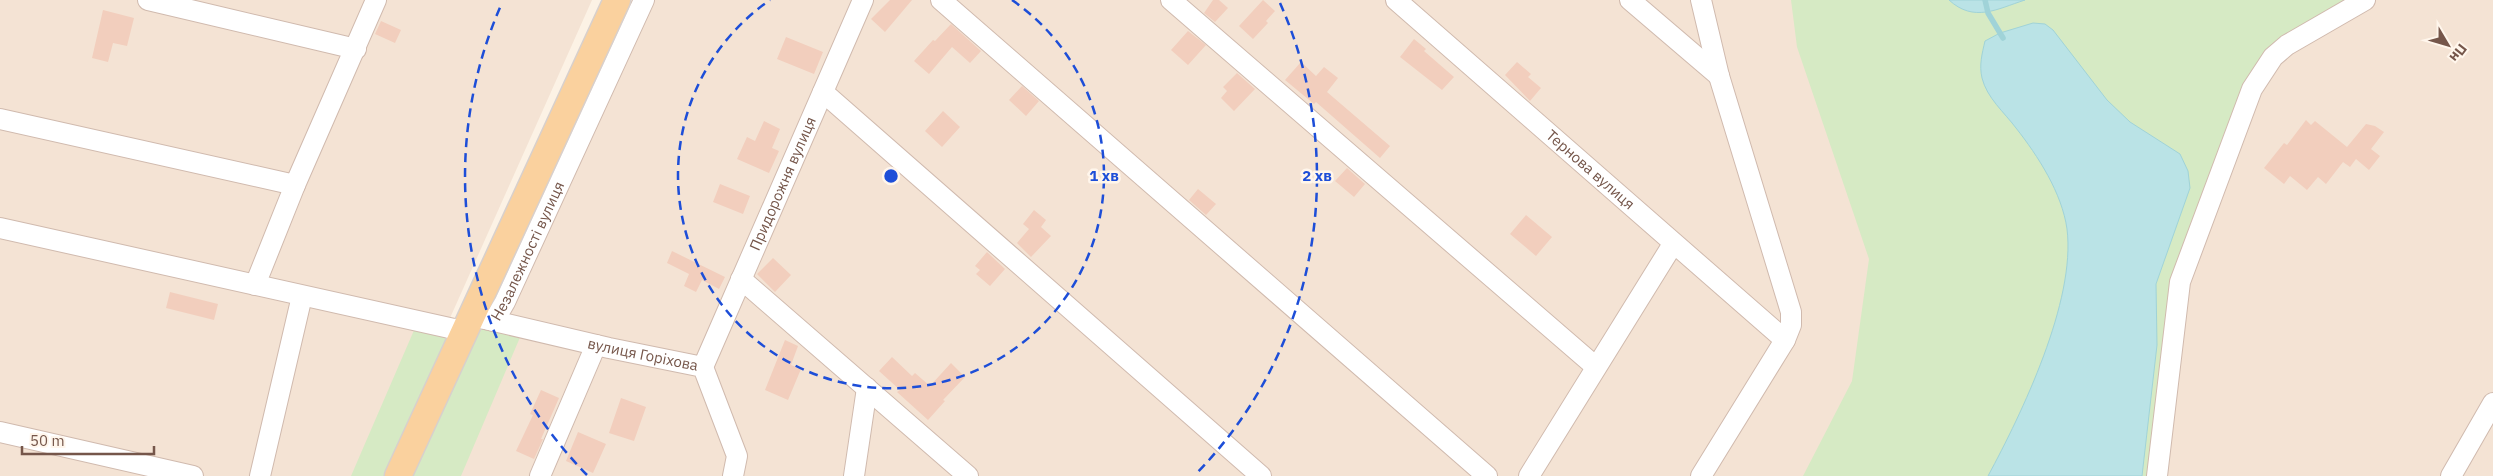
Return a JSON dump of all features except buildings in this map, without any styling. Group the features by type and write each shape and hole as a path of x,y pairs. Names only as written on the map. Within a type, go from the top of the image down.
{"main road":[{"path":"476,322 617,0"}],"street":[{"path":"148,0 356,49"},
{"path":"255,285 295,185 376,0"},
{"name":"Незалежності вулиця","path":"398,476 476,322 505,302 644,0"},
{"name":"Придорожня вулиця","path":"703,367 863,0"},
{"path":"940,0 1487,476"},
{"path":"1171,0 1596,367"},
{"name":"Тернова вулиця","path":"1396,0 1785,340"},
{"path":"1630,0 1719,76"},
{"path":"1701,476 1785,340 1790,325 1791,312 1719,76 1702,0"},
{"path":"2156,476 2180,282 2252,89 2269,63 2287,46 2365,0"},
{"path":"823,92 1261,476"},
{"path":"0,119 295,185"},
{"name":"вулиця Горіхова","path":"0,228 302,296 476,322 703,367 737,456 733,476"},
{"path":"1528,476 1673,244"},
{"path":"741,279 968,476"},
{"path":"260,476 302,296"},
{"path":"540,476 596,345"},
{"path":"854,476 867,388"},
{"path":"2451,476 2493,403"},
{"path":"0,432 193,476"}],"shaded area":[{"path":"0,0 592,0 446,327 494,321 644,0 2493,0 2493,476 0,476"}],"green space":[{"path":"1791,0 2365,0 2273,57 2186,263 2157,476 1803,476 1852,381 1869,259 1797,47"},
{"path":"471,315 524,328 461,476 351,476 418,321 463,331"}],"water":[{"path":"1949,0 2025,0 1995,10 1977,12 1967,11"},
{"path":"2033,23 2045,24 2053,30 2107,100 2130,122 2180,154 2188,171 2190,188 2156,284 2157,345 2142,476 1988,476 2016,421 2044,356 2055,322 2068,258 2067,229 2064,215 2048,176 2033,151 1988,92 1981,73 1981,60 1985,41 2000,33"}],"waterway":[{"path":"1985,0 1988,13 2003,38"}]}
